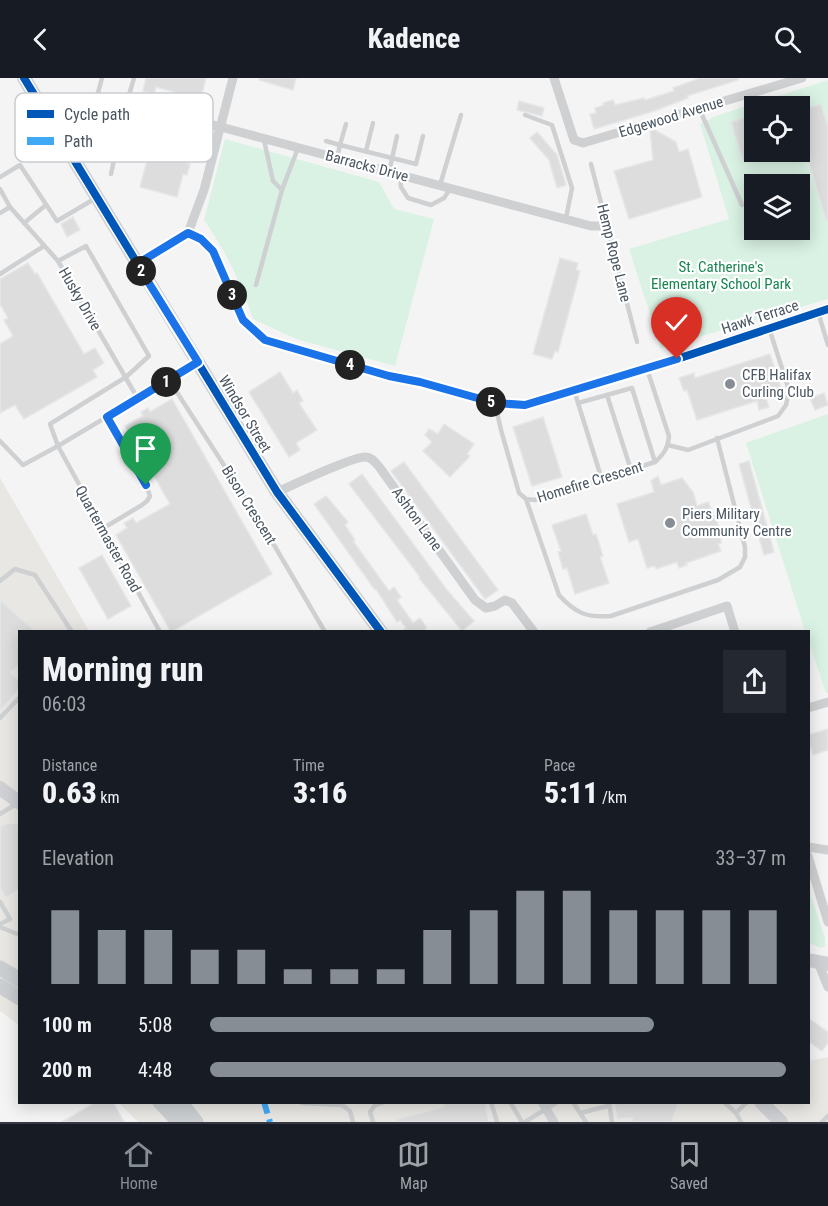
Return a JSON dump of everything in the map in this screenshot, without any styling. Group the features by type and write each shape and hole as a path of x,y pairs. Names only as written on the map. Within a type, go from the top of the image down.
{"main road":[{"path":"0,968 18,979"},
{"path":"0,986 18,997"},
{"path":"162,1104 179,1122"},
{"path":"182,1104 196,1122"}],"street":[{"path":"213,157 233,78"},
{"name":"Edgewood Avenue","path":"554,78 574,140 584,143 802,78"},
{"name":"Windsor Street","path":"26,79 34,93"},
{"name":"Barracks Drive","path":"213,125 591,225 608,226"},
{"name":"Windsor Street","path":"76,162 277,492 378,630"},
{"path":"137,264 188,233 212,162"},
{"name":"Hawk Terrace","path":"188,233 201,239 213,251 243,320 265,340 389,376 420,382 495,403 525,405 647,369 823,310"},
{"name":"Ashton Lane","path":"277,492 343,464 364,457 369,458 380,468 475,600 486,608 505,600 512,603 532,630"},
{"path":"656,630 727,606 734,630"},
{"path":"810,707 828,702"},
{"path":"0,788 18,802"},
{"path":"810,847 828,850"},
{"path":"810,863 828,922"},
{"path":"818,962 828,987"},
{"path":"763,1104 781,1122"},
{"path":"544,1106 554,1122"}],"lane":[{"path":"98,93 102,78"},
{"path":"130,93 134,78"},
{"path":"699,108 742,206"},
{"path":"440,185 461,115"},
{"path":"525,115 552,125 572,188 566,218"},
{"path":"366,152 373,123"},
{"path":"337,158 346,124"},
{"path":"389,171 397,136"},
{"path":"326,141 416,164 423,136"},
{"path":"264,140 273,181 282,190"},
{"path":"256,285 282,190 298,148"},
{"path":"111,174 114,162"},
{"name":"Hemp Rope Lane","path":"591,164 637,342"},
{"path":"0,177 20,165 57,221 97,197"},
{"path":"400,175 401,187 408,198 431,205 444,198 451,188"},
{"name":"Husky Drive","path":"0,189 10,207 58,261 138,399"},
{"path":"24,223 46,205"},
{"path":"0,213 10,207"},
{"path":"0,274 44,246"},
{"path":"58,261 86,246 150,356 126,377 50,424 58,446"},
{"path":"823,310 828,345"},
{"path":"647,369 669,436 669,445 688,450 778,416 786,405 789,390 769,328"},
{"path":"0,441 23,465 198,362"},
{"name":"Bison Crescent","path":"169,380 260,521 324,630"},
{"path":"578,403 632,388 655,462"},
{"path":"574,390 602,480"},
{"path":"607,395 631,470"},
{"name":"Homefire Crescent","path":"495,403 514,478 519,493 526,499 535,500 655,462 664,454 669,445"},
{"path":"102,529 142,505 150,496 107,417"},
{"path":"526,499 560,595 570,607 583,614 598,617 611,616 718,580 740,567 745,557 746,547 717,438"},
{"name":"Quartermaster Road","path":"58,446 159,630"},
{"path":"0,581 15,569 35,575 71,630"},
{"path":"0,718 18,699"},
{"path":"0,814 18,804"},
{"path":"0,902 10,919 0,926"},
{"path":"0,926 18,934"},
{"path":"342,1104 350,1111 353,1122"},
{"path":"373,1122 370,1112 378,1104"},
{"path":"492,1104 497,1122"},
{"path":"511,1104 523,1122 544,1106"},
{"path":"574,1104 586,1122"},
{"path":"580,1113 609,1104 612,1122"},
{"path":"726,1104 736,1113 741,1122"},
{"path":"736,1113 745,1104"},
{"path":"822,1122 828,1116"}],"shaded area":[{"path":"0,478 88,630 18,630 18,1024 0,1011"},
{"path":"828,1057 828,1122 138,1122 120,1104 810,1104 810,1061"}],"green space":[{"name":"St. Catherine's Elementary School Park","path":"828,80 828,299 661,348 629,249 729,219 700,124 744,107 744,162 810,162 810,96 778,96"},
{"path":"225,139 379,182 394,209 434,219 395,366 296,339 253,319 232,268 204,220"},
{"path":"828,414 828,693 826,693 810,645 810,630 805,630 746,443"},
{"path":"810,893 825,938 825,946 821,948 810,943"}],"building":[{"path":"146,78 206,78 202,93 178,93 156,87 154,93 143,91"},
{"path":"260,78 296,78 293,90 259,80"},
{"path":"700,78 738,78 738,80 687,96 688,98 654,111 594,129 590,114 596,113 595,108 604,105 603,103 613,100 615,105 644,98 645,100 674,91 673,88"},
{"path":"519,101 544,108 542,116 517,110"},
{"path":"821,104 828,127 828,220 826,220 809,162 810,107"},
{"path":"744,118 743,161 731,122"},
{"path":"653,129 676,142 679,152 688,149 702,197 629,219 614,171 653,160 650,130"},
{"path":"537,132 557,155 566,185 557,188 549,160 530,138"},
{"path":"147,162 190,164 187,175 183,174 177,197 140,187"},
{"path":"73,217 80,230 67,237 61,224"},
{"path":"560,258 578,263 576,270 580,271 558,352 555,351 552,359 533,354"},
{"path":"28,263 35,274 37,273 84,354 95,348 104,363 93,370 97,377 24,419 15,405 0,413 0,344 13,336 4,320 8,318 0,304 0,279"},
{"name":"CFB Halifax Curling Club","path":"770,354 783,393 766,398 769,407 759,410 757,401 697,420 687,390 684,391 679,378 694,373 695,378"},
{"path":"280,372 293,393 297,390 303,401 299,403 317,430 296,443 300,450 289,457 249,392"},
{"path":"824,393 828,405 815,410 810,398"},
{"path":"172,399 272,574 174,630 170,630 116,535 127,528 124,523 133,518 136,523 170,504 125,426 143,416 141,412 148,408 150,412"},
{"path":"543,417 562,477 532,486 513,427"},
{"path":"444,424 474,444 467,454 470,456 450,477 423,451 432,442 425,435 429,429 438,434"},
{"path":"749,461 774,552 764,555 739,464"},
{"path":"404,462 498,590 485,599 391,471"},
{"path":"362,474 447,590 474,621 461,630 349,484"},
{"name":"Piers Military Community Centre","path":"658,476 661,485 682,478 693,492 697,506 708,502 720,529 721,543 718,544 721,551 686,563 687,565 679,568 677,562 656,569 655,566 647,568 638,539 629,542 617,504 654,492 651,481"},
{"path":"326,496 348,522 345,525 355,540 353,541 389,591 394,587 401,597 397,600 413,623 420,618 427,628 404,630 406,628 400,620 397,622 376,589 314,504"},
{"path":"586,514 593,535 596,534 603,556 600,557 609,583 575,594 567,568 563,569 558,552 561,551 552,525"},
{"path":"102,555 131,606 108,619 79,568"},
{"path":"0,600 34,630 18,630 18,665 11,673 18,679 18,690 0,711"},
{"path":"828,729 828,750 813,755 810,748 810,734"},
{"path":"8,823 18,824 18,890 6,898 0,888 0,826"},
{"path":"810,1019 828,1032 828,1043 822,1051 810,1042"},
{"path":"93,1104 114,1104 124,1122 62,1122"},
{"path":"443,1104 485,1104 489,1122 397,1122 396,1119 444,1107"},
{"path":"614,1104 676,1104 672,1122 632,1122 632,1118 617,1119"}],"marked path":[{"path":"265,1104 270,1122"}],"cycle path":[{"path":"24,78 33,93"},
{"path":"75,162 277,492 380,630"},
{"path":"137,264 188,233 201,239 213,251 243,320 265,340 389,376 510,405 525,405 647,369 828,309"}],"place":[{"name":"CFB Halifax Curling Club","path":"730,384"},
{"name":"Piers Military Community Centre","path":"670,523"}],"route":[{"path":"146,485 107,417 198,362 137,264 188,233 201,239 213,251 243,320 265,340 389,376 420,382 495,403 525,405 677,359"}]}
